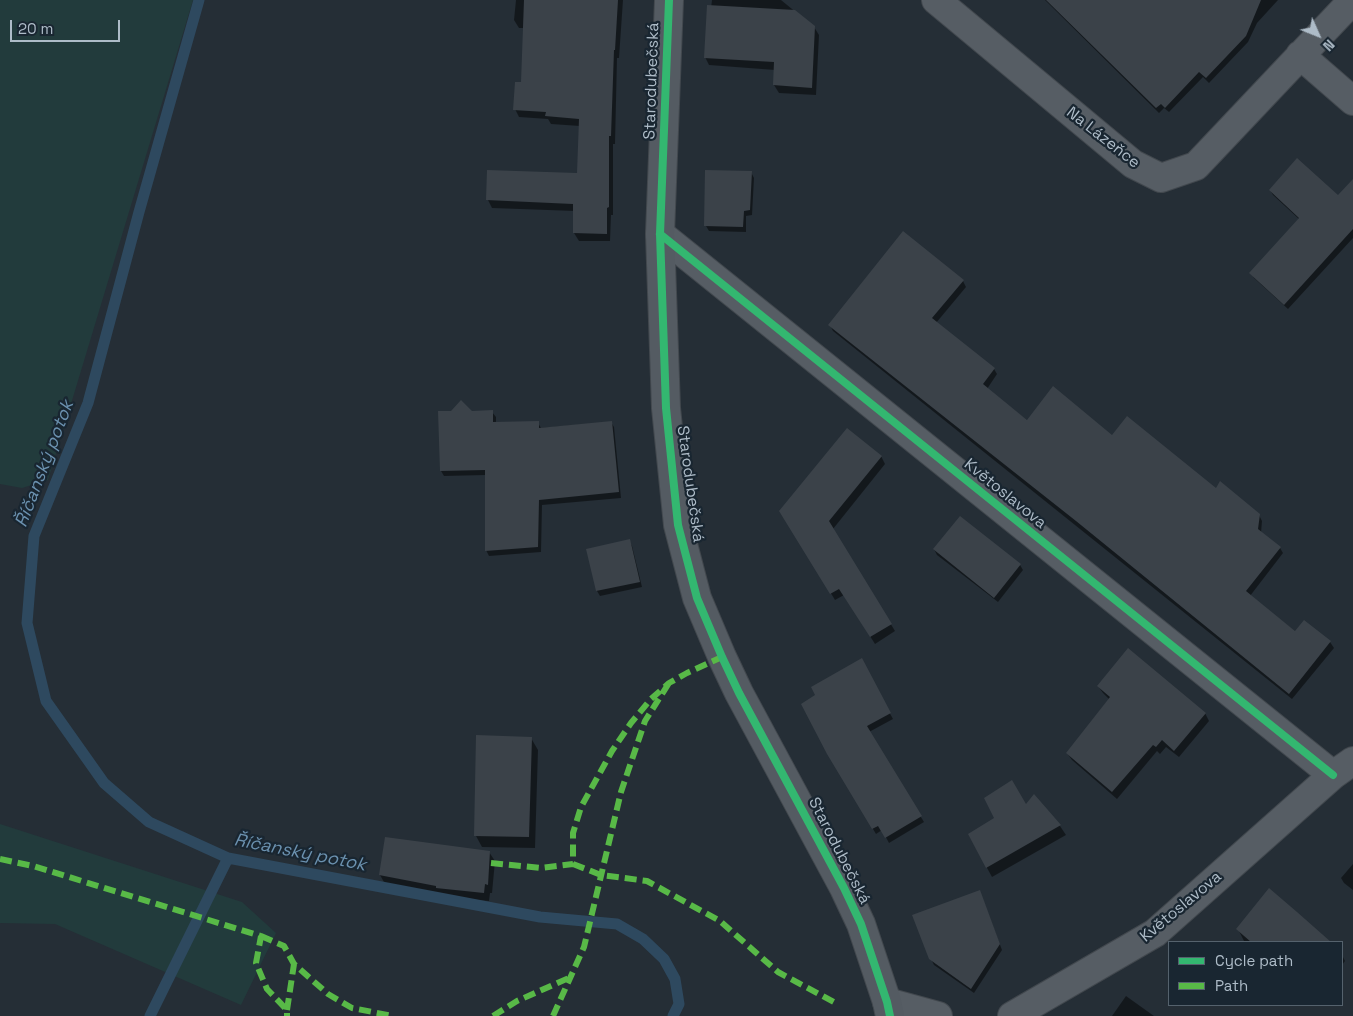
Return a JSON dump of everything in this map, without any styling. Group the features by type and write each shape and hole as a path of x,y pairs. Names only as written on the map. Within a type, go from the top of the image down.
{"street":[{"name":"Starodubečská","path":"669,0 660,234 666,408 678,525 697,598 722,657 739,693 844,888 861,924 888,1009"},
{"name":"Na Lázeňce","path":"936,0 1133,164 1161,178 1196,166 1353,0"},
{"path":"1300,54 1353,101"},
{"name":"Květoslavova","path":"660,234 1343,768 1155,933 1012,1016"},
{"path":"888,1009 938,1016"}],"green space":[{"path":"0,0 193,0 48,480 22,488 0,484"},
{"path":"0,824 242,902 276,933 241,1005 55,924 0,923"}],"building":[{"path":"524,0 618,0 611,136 609,136 607,234 573,233 573,204 486,200 487,170 577,173 579,119 545,116 546,112 513,110 515,82 521,82"},
{"path":"1046,0 1261,0 1246,36 1206,78 1199,72 1165,108 1161,104 1156,108"},
{"path":"707,5 795,10 815,26 812,88 773,85 774,62 704,58"},
{"path":"1297,158 1338,195 1353,179 1353,229 1284,305 1249,273 1299,218 1269,190"},
{"path":"705,170 752,171 750,210 744,211 743,227 704,226"},
{"path":"903,231 964,280 932,318 995,368 983,384 1027,420 1053,386 1112,435 1127,416 1216,488 1220,481 1260,514 1258,529 1281,547 1246,591 1295,631 1304,620 1331,641 1289,694 1076,521 828,325"},
{"path":"461,400 472,411 493,410 493,422 539,421 539,428 612,421 619,492 539,500 538,547 485,551 485,470 440,471 438,411 451,411"},
{"path":"847,428 882,456 829,521 892,624 870,637 839,589 830,594 779,511"},
{"path":"960,516 1021,564 994,598 933,549"},
{"path":"630,539 640,582 596,591 586,549"},
{"path":"1128,648 1206,713 1174,751 1162,740 1156,747 1153,745 1112,792 1066,753 1110,697 1097,686"},
{"path":"862,658 891,713 867,726 922,816 885,838 878,826 872,829 827,754 801,704 815,695 811,687"},
{"path":"476,735 532,737 529,837 474,836"},
{"path":"1012,780 1026,804 1034,794 1061,825 986,868 968,834 994,818 984,798"},
{"path":"385,837 490,851 488,885 485,884 484,893 436,888 436,886 379,875"},
{"path":"1269,888 1330,941 1250,941 1236,929"},
{"path":"980,890 1000,944 971,989 929,959 912,915"}],"waterway":[{"name":"Říčanský potok","path":"199,0 139,212 88,403 34,536 27,623 46,701 104,783 149,822 228,858 540,917 617,924 643,939 664,959 675,979 679,1004 673,1016"},
{"path":"150,1016 228,858"}],"marked path":[{"path":"491,863 541,868 573,864 573,833 581,807 612,751 631,723 651,699 669,683 722,657"},
{"path":"553,1016 584,947 621,792 645,721 669,683"},
{"path":"0,859 33,866 261,936 256,963 267,989 287,1010 287,1016"},
{"path":"573,864 601,875 647,881 720,921 778,972 834,1002"},
{"path":"261,936 284,946 294,964 328,994 352,1008 393,1016"},
{"path":"287,1010 294,964"},
{"path":"493,1016 517,1001 571,977"}],"cycle path":[{"path":"669,0 660,234 666,408 678,525 697,598 722,657 739,693 844,888 861,924 890,1016"},
{"path":"660,234 1333,775"}]}
